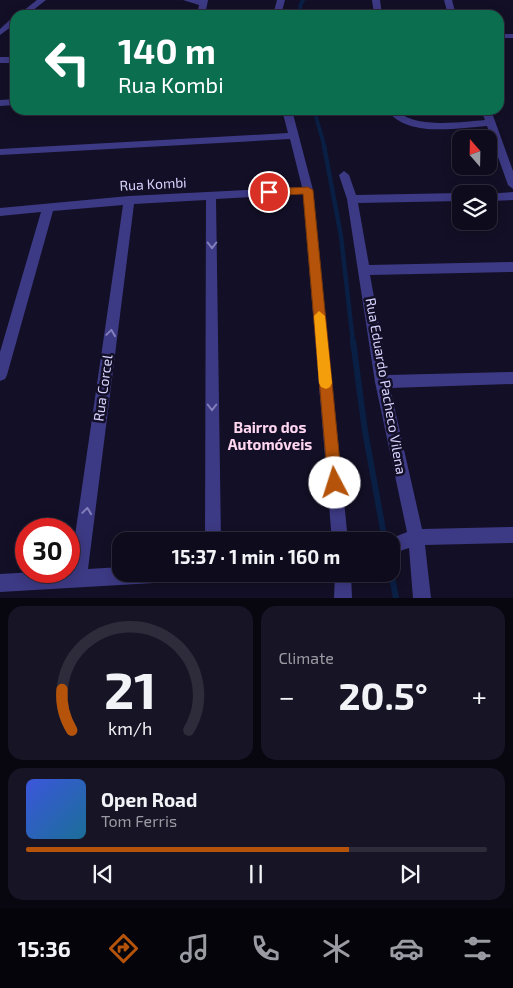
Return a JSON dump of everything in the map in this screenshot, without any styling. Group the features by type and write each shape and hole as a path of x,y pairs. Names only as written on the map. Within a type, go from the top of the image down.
{"street":[{"path":"29,10 42,0"},
{"path":"187,0 203,2"},
{"path":"288,115 308,190 339,532"},
{"path":"396,115 411,124 490,123"},
{"path":"488,115 513,185"},
{"path":"0,152 294,136"},
{"name":"Rua Eduardo Pacheco Vilena","path":"344,175 352,199 382,382 416,537 422,598"},
{"name":"Rua Kombi","path":"0,212 129,200 308,190"},
{"path":"211,196 213,532"},
{"path":"497,197 513,196"},
{"path":"352,199 452,197"},
{"name":"Rua Corcel","path":"80,562 129,200"},
{"path":"0,375 48,208"},
{"path":"365,270 513,267"},
{"path":"382,382 513,378"},
{"path":"400,543 416,537 513,535"},
{"path":"80,577 112,576"},
{"path":"0,583 15,582"},
{"path":"342,582 343,598"}],"waterway":[{"path":"301,10 300,6 303,0"},
{"path":"315,115 325,148"},
{"path":"324,146 341,236 353,342"},
{"path":"353,341 365,431 383,532"},
{"path":"393,582 396,598"}],"slow traffic":[{"path":"319,316 326,383"}],"district":[{"name":"Bairro dos Automóveis","path":"270,436"}],"route":[{"path":"269,192 308,190 335,483"}]}
